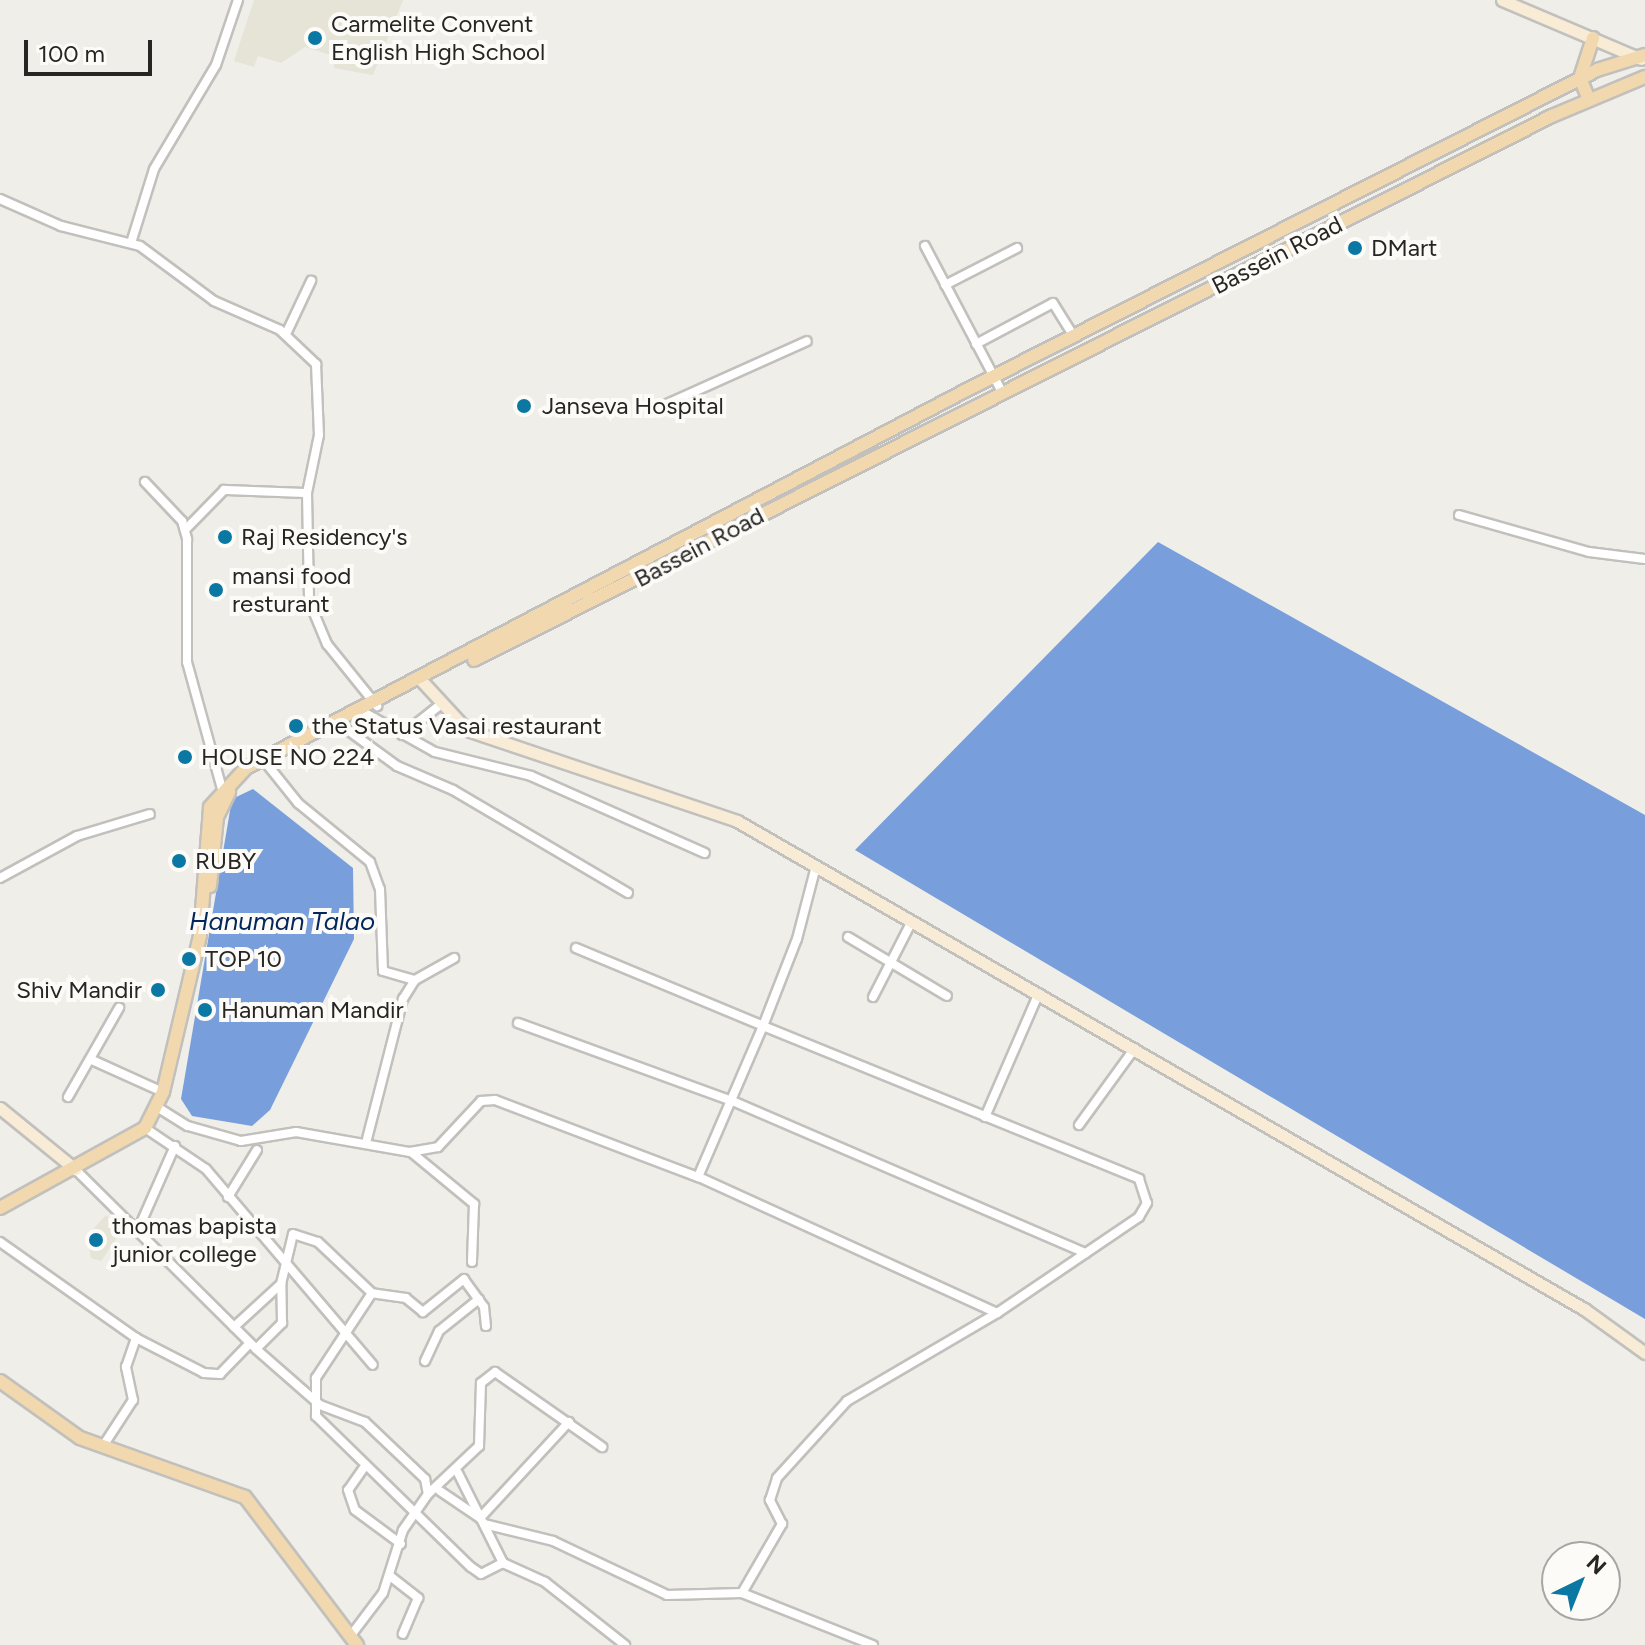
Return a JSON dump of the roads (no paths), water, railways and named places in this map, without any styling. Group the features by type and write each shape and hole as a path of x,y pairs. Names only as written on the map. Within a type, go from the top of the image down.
{"main road":[{"path":"1589,100 1580,78 1593,38"},
{"name":"Bassein Road","path":"422,682 837,457 993,377 1580,78 1642,57"},
{"name":"Bassein Road","path":"222,795 264,761 336,722 1003,394 1468,159 1589,100 1645,77"},
{"path":"1458,142 1468,159"},
{"path":"1378,183 1387,200"},
{"path":"837,457 845,472"},
{"path":"160,1109 200,935 205,831 222,795"},
{"path":"0,1216 148,1130 160,1109 206,943 212,853 222,795"},
{"path":"0,1208 78,1172"},
{"path":"0,1381 103,1446 245,1497 356,1642"}],"street":[{"path":"131,243 154,169 211,76 238,0"},
{"path":"1502,0 1642,57"},
{"path":"0,199 61,226 131,243 214,301 286,334 316,364 319,435 307,493 312,616 375,703"},
{"path":"925,246 1003,394"},
{"path":"945,285 1017,248"},
{"path":"286,334 311,281"},
{"path":"976,344 1053,303 1074,336"},
{"path":"658,408 807,341"},
{"path":"145,482 185,530 187,662 222,795"},
{"path":"185,530 224,490 307,493"},
{"path":"1459,515 1589,552 1645,559"},
{"path":"422,682 440,705 467,730 737,821 1416,1211 1645,1353"},
{"path":"402,735 440,705"},
{"path":"361,710 402,735 613,807 705,853"},
{"path":"336,722 397,766 453,790 628,893"},
{"path":"264,761 298,803 378,873 383,971 415,980"},
{"path":"0,878 77,836 150,814"},
{"path":"698,1177 763,1026 816,866"},
{"path":"873,997 912,921"},
{"path":"848,937 947,996"},
{"path":"576,948 985,1117 1145,1188 1139,1217 997,1313 847,1401 777,1478 770,1500 782,1524 742,1593"},
{"path":"367,1139 403,999 415,980 454,958"},
{"path":"985,1117 1039,992"},
{"path":"68,1097 92,1060 119,1008"},
{"path":"518,1023 730,1100 1086,1253"},
{"path":"1079,1125 1135,1048"},
{"path":"92,1060 163,1092"},
{"path":"410,1152 438,1147 481,1101 495,1100 698,1177 997,1313"},
{"path":"0,1108 78,1172 253,1346 311,1396 365,1422 415,1467 428,1494"},
{"path":"160,1109 241,1141 296,1132 367,1139 410,1152 474,1204 472,1262"},
{"path":"148,1130 193,1155 373,1365"},
{"path":"137,1232 165,1182 175,1146"},
{"path":"228,1197 257,1150"},
{"path":"0,1242 136,1338 213,1375 282,1323 281,1284 285,1260 298,1233 347,1264 372,1293 406,1298 423,1312 464,1279 479,1299 486,1326"},
{"path":"234,1327 281,1284"},
{"path":"372,1293 341,1331 311,1396 321,1424 481,1574 503,1563"},
{"path":"425,1361 439,1331 479,1299"},
{"path":"103,1446 133,1400 126,1367 136,1338"},
{"path":"356,1642 390,1576 414,1513 428,1494 440,1491 458,1473 479,1446 487,1375 504,1374 602,1447"},
{"path":"482,1521 569,1422"},
{"path":"365,1466 348,1490 355,1510 401,1544"},
{"path":"458,1473 503,1563 545,1582 625,1645"},
{"path":"440,1491 482,1521 553,1541 667,1595 742,1593 852,1642 873,1645"},
{"path":"390,1576 419,1604 403,1634"}],"water":[{"path":"1158,542 1645,815 1645,1319 855,850"},
{"name":"Hanuman Talao","path":"253,789 353,868 354,939 270,1110 252,1126 192,1116 181,1099 232,799"}],"place":[{"name":"Carmelite Convent English High School","path":"315,38"},
{"name":"DMart","path":"1355,248"},
{"name":"Janseva Hospital","path":"524,406"},
{"name":"Raj Residency's","path":"225,537"},
{"name":"mansi food resturant","path":"216,590"},
{"name":"the Status Vasai restaurant","path":"296,726"},
{"name":"HOUSE NO 224","path":"185,757"},
{"name":"RUBY","path":"179,861"},
{"name":"TOP 10","path":"189,959"},
{"name":"Shiv Mandir","path":"158,990"},
{"name":"Hanuman Mandir","path":"205,1010"},
{"name":"thomas bapista junior college","path":"96,1240"}]}
